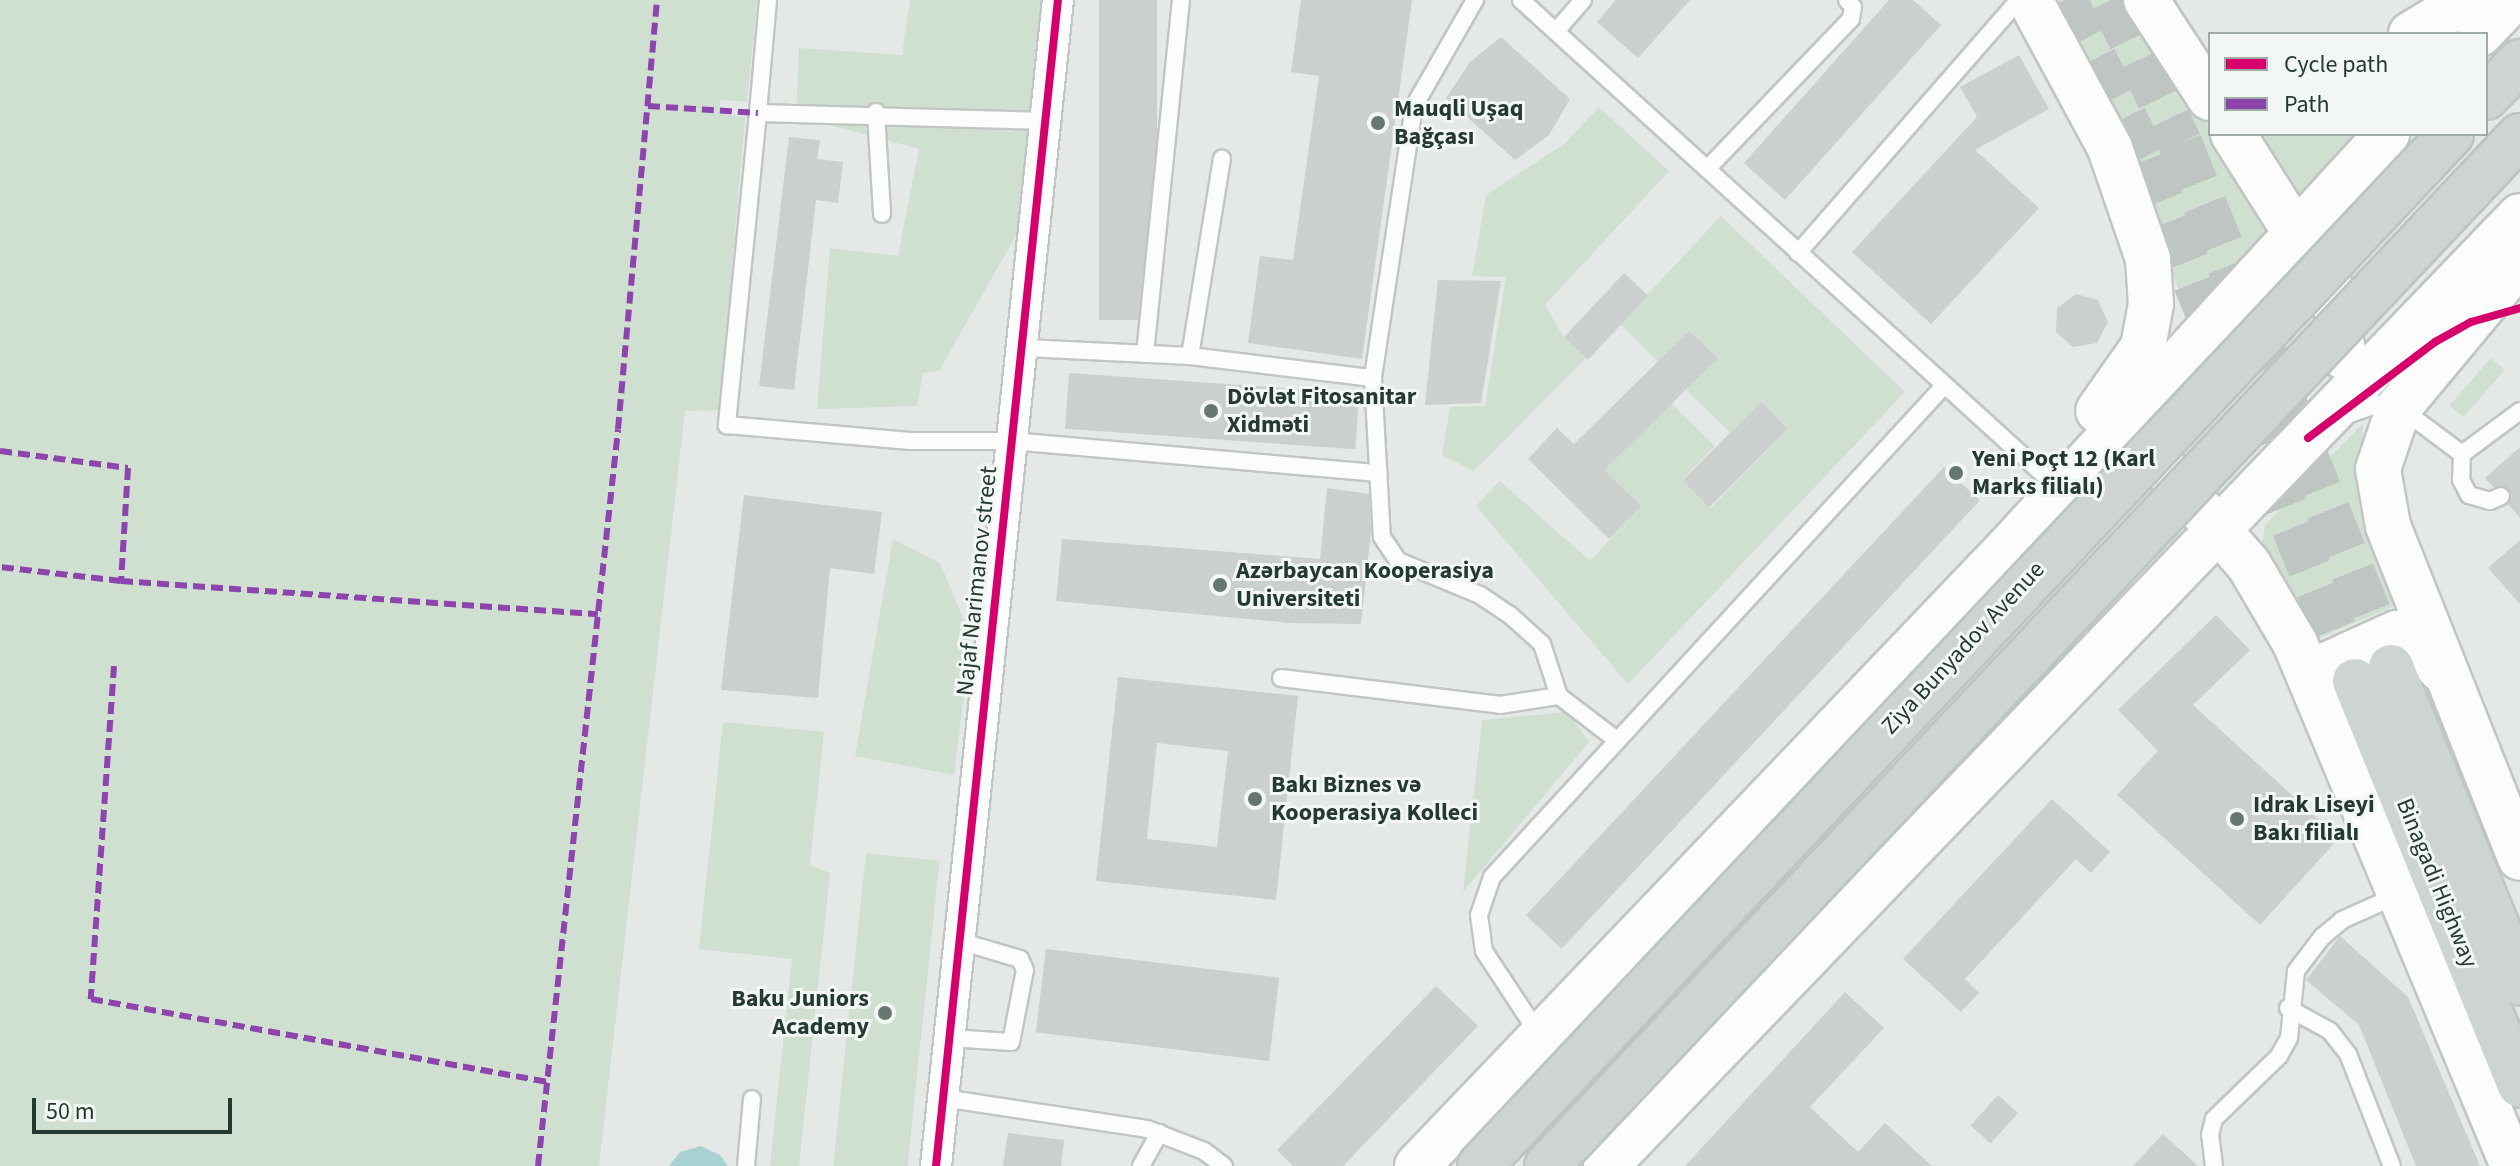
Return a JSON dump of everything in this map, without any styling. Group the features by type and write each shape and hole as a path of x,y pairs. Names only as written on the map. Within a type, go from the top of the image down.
{"main road":[{"path":"2007,549 2045,476 2126,378 2143,347 2152,286 2135,212 2110,148 2030,0"},
{"path":"2146,0 2208,95"},
{"path":"2154,0 2208,44"},
{"path":"2418,19 2467,0"},
{"path":"2482,32 2512,0"},
{"path":"2488,95 2520,62"},
{"path":"2234,136 2333,292 2345,341 2339,384 2308,438"},
{"name":"Ziya Bunyadov Avenue","path":"1417,1166 2007,549 2385,136"},
{"name":"Ziya Bunyadov Avenue","path":"1480,1166 2449,136"},
{"path":"1547,1166 2520,136"},
{"path":"1606,1166 2095,662 2520,216"},
{"path":"2520,262 2399,407 2382,447 2379,493 2450,685 2520,858"},
{"path":"2233,301 2275,275 2298,275 2323,299 2345,341"},
{"path":"2177,485 2195,493 2232,490 2308,438 2398,368 2471,322 2520,308"},
{"path":"2193,345 2167,384 2150,422 2151,453 2221,530 2279,612 2333,729 2513,1166"},
{"path":"2007,549 2043,522 2090,506 2126,523 2142,544 2145,562 2139,589 2095,662"},
{"path":"2333,729 2321,682 2326,665 2397,633 2415,636 2450,685"},
{"name":"Binagadi Highway","path":"2520,983 2373,674 2520,1085"}],"street":[{"name":"Najaf Narimanov street","path":"936,1166 1011,441 1026,348 1058,0"}],"lane":[{"path":"768,0 727,425 910,441 1011,441 1379,473"},
{"path":"1145,354 1181,0"},
{"path":"1475,0 1414,106 1373,378 1382,537 1398,561 1480,595 1510,615 1542,644 1559,696 1614,738"},
{"path":"1521,0 1942,388 2045,476"},
{"path":"1557,30 1583,0"},
{"path":"1707,169 1851,19 1853,7 1847,0"},
{"path":"1798,253 2019,0"},
{"path":"2402,32 2418,19"},
{"path":"758,113 876,112 1047,121"},
{"path":"876,112 882,214"},
{"path":"1190,356 1222,159"},
{"path":"1026,348 1190,356 1373,378"},
{"path":"1541,1038 1484,951 1479,915 1492,877 1614,738 1942,388"},
{"path":"2308,438 2366,407 2399,407 2462,454"},
{"path":"2462,454 2520,411"},
{"path":"2462,454 2461,480 2469,495 2490,501 2501,496"},
{"path":"1281,678 1500,705 1559,696"},
{"path":"2214,1166 2210,1135 2214,1119 2279,1056 2289,1038 2288,1008 2296,971 2322,937 2342,920 2401,894"},
{"path":"949,1038 1011,1042 1025,970 1020,959 959,941"},
{"path":"2288,1008 2330,1031 2344,1047 2392,1166"},
{"path":"943,1098 1159,1133 1224,1166"},
{"path":"746,1166 752,1099"},
{"path":"1141,1166 1159,1133"}],"green space":[{"path":"0,0 757,0 747,102 721,100 719,114 745,117 720,410 685,411 599,1166 0,1166"},
{"path":"910,0 1043,0 1018,232 939,371 923,373 917,406 817,409 830,248 898,256 919,149 796,116 799,48 902,55"},
{"path":"2045,0 2127,0 2208,126 2208,136 2214,136 2273,227 2189,321 2153,213"},
{"path":"1599,107 1669,171 1545,305 1563,336 1586,358 1474,471 1442,455 1450,407 1485,406 1506,277 1472,276 1486,195 1564,144"},
{"path":"2255,136 2357,136 2299,198"},
{"path":"1721,216 1905,392 1628,684 1476,506 1500,481 1590,561 1641,506 1604,470 1670,402 1715,446 1682,480 1711,508 1788,429 1761,402 1731,433 1686,390 1717,357 1689,331 1658,362 1620,324"},
{"path":"2491,358 2505,370 2463,417 2450,406"},
{"path":"2363,423 2362,514 2394,606 2315,640 2262,543 2265,525"},
{"path":"893,539 940,563 971,637 954,775 855,756"},
{"path":"1568,712 1589,742 1463,892 1482,720"},
{"path":"723,722 824,732 810,865 830,873 799,1166 770,1166 792,959 699,949"},
{"name":"Baku Juniors Academy","path":"866,853 940,861 908,1166 833,1166"}],"water":[{"path":"701,1146 720,1155 728,1166 669,1166 680,1152"}],"building":[{"path":"1099,0 1157,0 1157,320 1099,320"},
{"path":"1301,0 1412,0 1362,359 1248,343 1260,256 1293,260 1319,76 1291,72"},
{"path":"1616,0 1690,0 1638,58 1597,22"},
{"path":"1889,0 1913,0 1941,25 1785,200 1744,163"},
{"path":"1501,37 1570,99 1549,135 1515,160 1446,98 1470,62"},
{"path":"2019,55 2049,109 1975,150 2039,208 1931,324 1852,252 1977,117 1960,87"},
{"path":"789,137 820,140 817,159 843,162 838,203 816,200 794,390 759,386"},
{"path":"1624,273 1648,296 1588,360 1564,337"},
{"path":"1438,280 1501,281 1481,403 1425,405"},
{"path":"2076,294 2098,300 2108,322 2097,343 2073,347 2056,332 2057,308"},
{"path":"1689,331 1718,358 1604,470 1641,506 1609,539 1528,459 1557,428 1574,444"},
{"name":"Dövlət Fitosanitar Xidməti","path":"1069,373 1359,393 1355,449 1065,429"},
{"path":"1761,402 1788,429 1709,507 1683,480"},
{"path":"2520,447 2520,518 2508,504 2512,496 2508,488 2493,487 2485,478"},
{"path":"1944,467 1980,500 1562,949 1526,915"},
{"path":"1327,488 1369,494 1371,532 1361,624 1290,623 1056,601 1062,539 1320,559"},
{"path":"744,495 882,512 874,574 830,568 818,698 721,690"},
{"path":"2520,540 2520,604 2488,568"},
{"path":"2216,615 2250,650 2193,705 2339,838 2260,925 2117,795 2158,751 2118,710"},
{"path":"1118,677 1298,696 1276,900 1096,881","holes":["1157,743 1228,751 1217,847 1147,839"]},
{"path":"2052,799 2110,852 2091,873 2076,859 1965,979 1979,993 1961,1012 1903,959"},
{"path":"2340,936 2408,997 2480,1166 2416,1166 2359,1025 2306,980"},
{"path":"1046,949 1279,978 1269,1061 1036,1032"},
{"path":"1436,986 1478,1026 1343,1166 1293,1166 1277,1150"},
{"path":"1845,992 1884,1028 1810,1107 1858,1152 1885,1123 1932,1166 1685,1166"},
{"path":"1998,1095 2018,1113 1991,1144 1971,1125"},
{"path":"1008,1133 1064,1140 1061,1166 1003,1166"},
{"path":"2163,1134 2198,1166 2133,1166"}],"tunnel":[{"path":"2065,0 2146,160 2355,681"},
{"path":"2111,0 2180,143 2391,667"}],"marked path":[{"path":"538,1166 618,429 657,0"},
{"path":"648,106 758,113"},
{"path":"0,451 128,468 121,581 0,567"},
{"path":"121,581 598,614"},
{"path":"114,666 91,999 547,1082"}],"cycle path":[{"path":"936,1166 1058,0"},
{"path":"2308,438 2435,342 2471,322 2520,308"}],"place":[{"name":"Mauqli Uşaq Bağçası","path":"1378,123"},
{"name":"Dövlət Fitosanitar Xidməti","path":"1211,411"},
{"name":"Yeni Poçt 12 (Karl Marks filialı)","path":"1956,473"},
{"name":"Azərbaycan Kooperasiya Universiteti","path":"1220,585"},
{"name":"Bakı Biznes və Kooperasiya Kolleci","path":"1255,799"},
{"name":"Idrak Liseyi Bakı filialı","path":"2237,819"},
{"name":"Baku Juniors Academy","path":"885,1013"}]}
